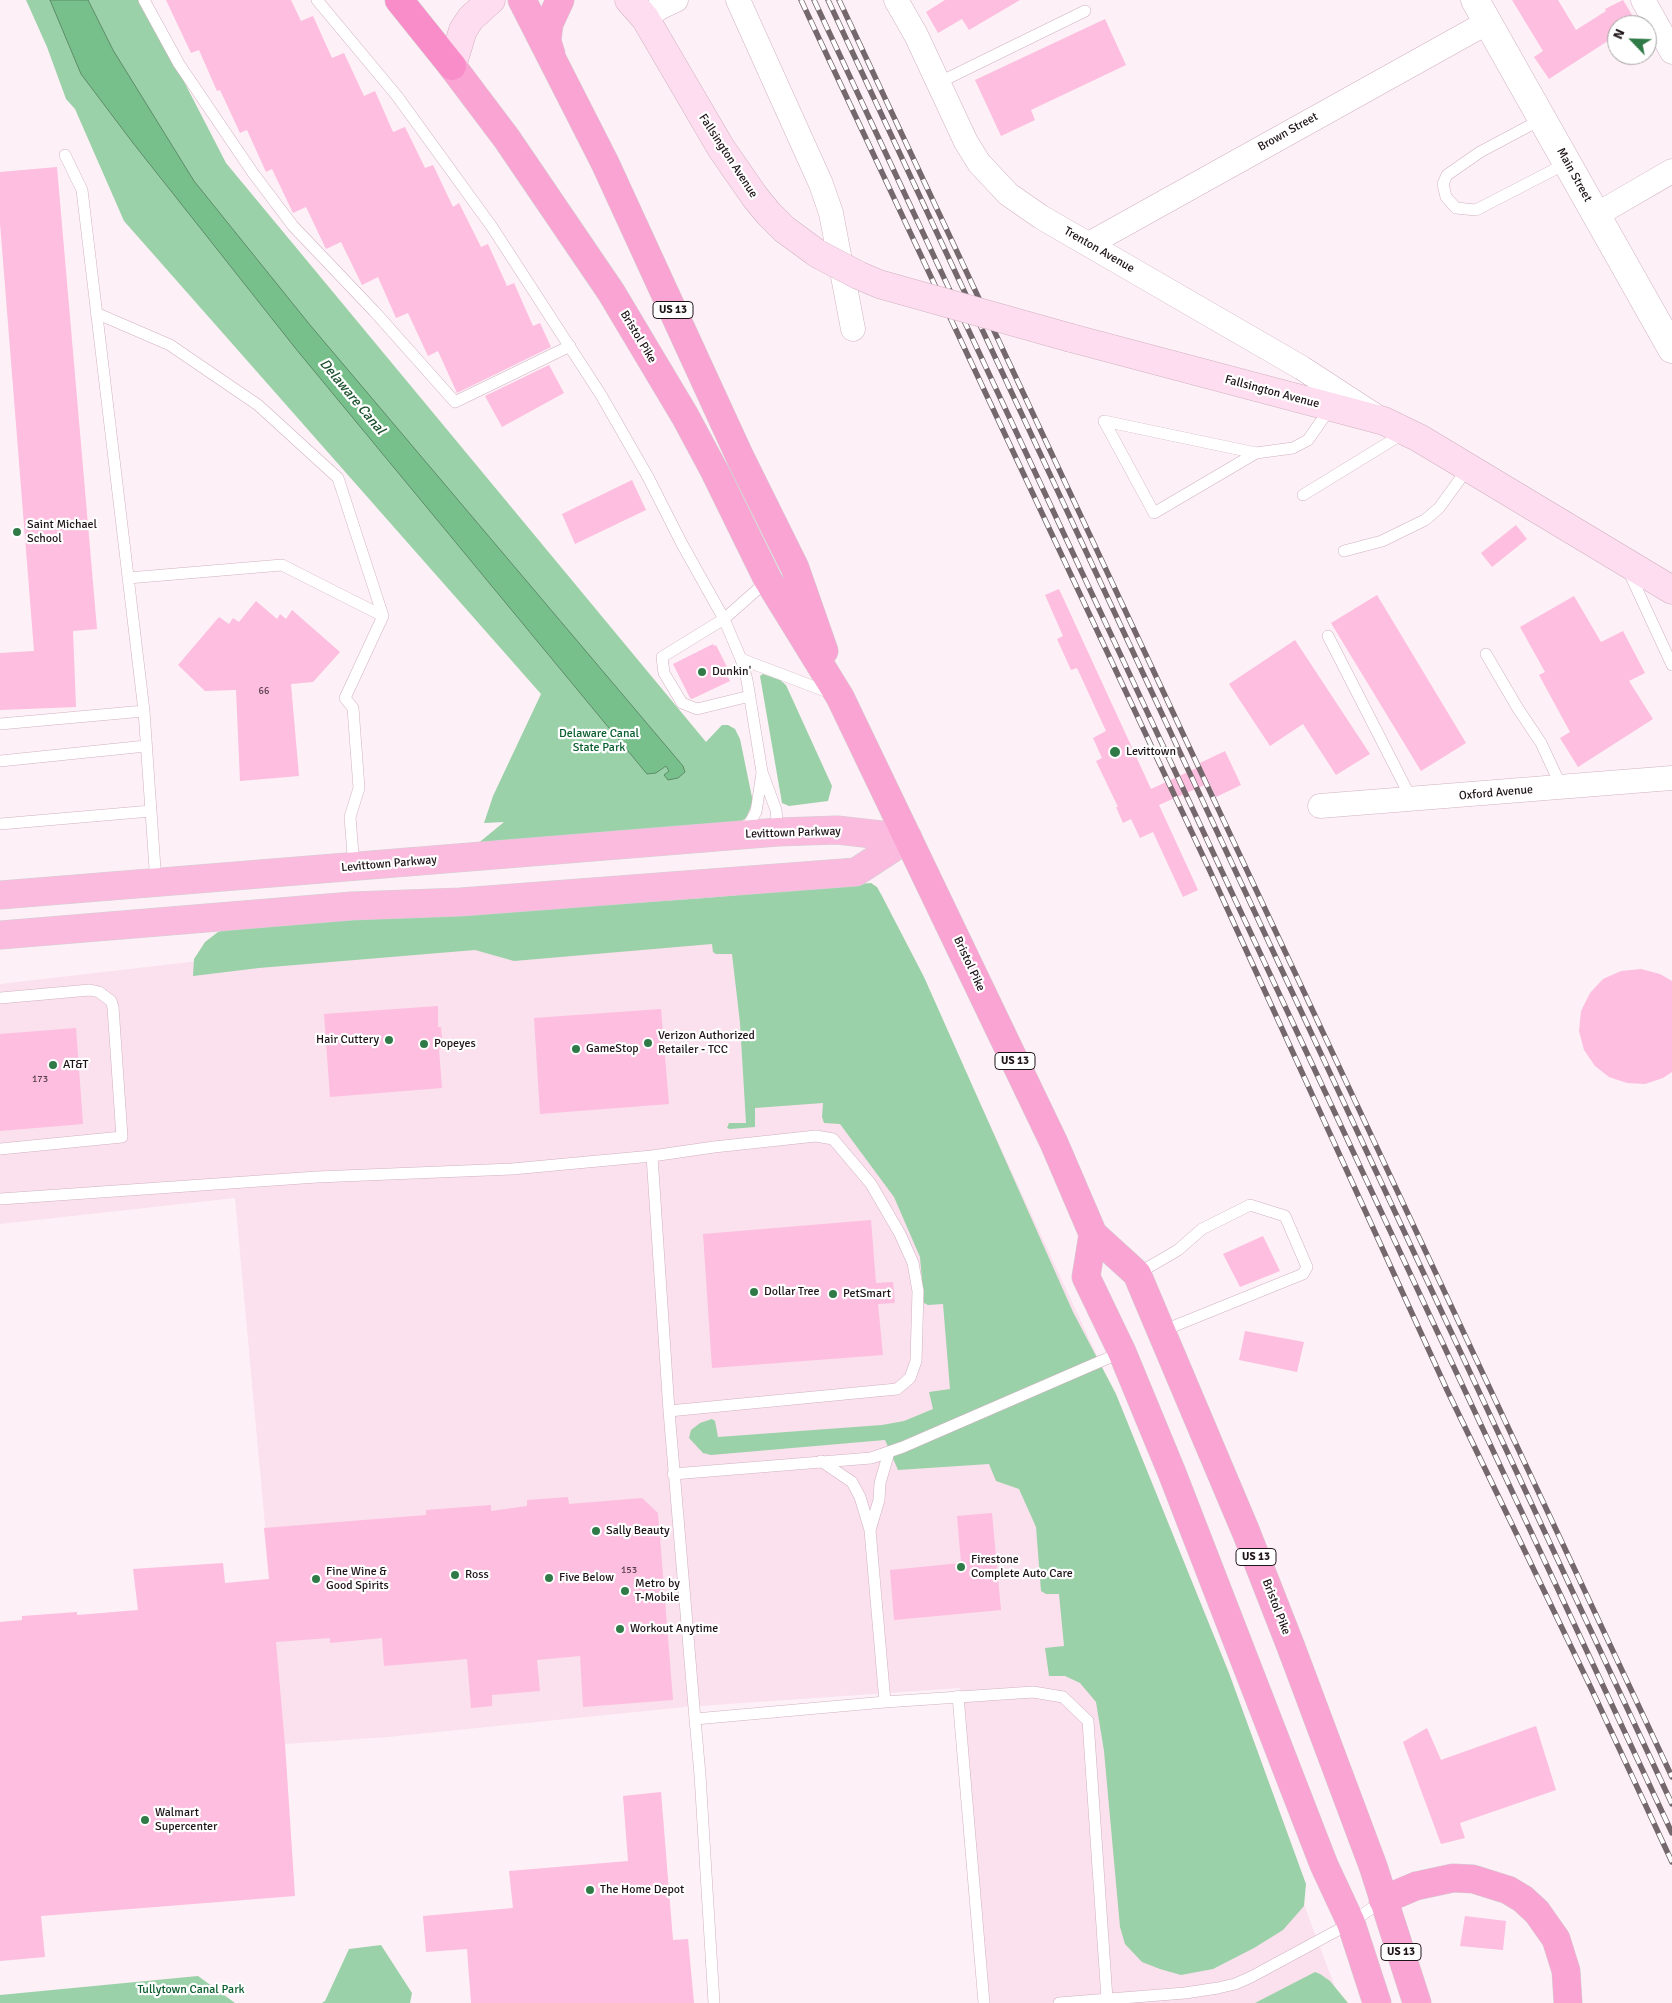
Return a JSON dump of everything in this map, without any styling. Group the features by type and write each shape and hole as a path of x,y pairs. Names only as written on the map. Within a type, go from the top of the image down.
{"highway":[{"name":"Bristol Pike","path":"399,0 507,139 611,292 646,349 715,472 768,580 840,697 1054,1143 1093,1234 1137,1274 1246,1532 1330,1748 1373,1866 1417,2003"},
{"name":"Bristol Pike","path":"522,0 606,163 740,457 795,568 840,697"},
{"path":"552,60 547,41 549,24 560,0"},
{"name":"US 13","path":"1093,1234 1086,1276 1122,1352 1201,1545 1324,1865 1351,1923 1377,2003"},
{"path":"1383,1900 1416,1886 1453,1878 1473,1878 1508,1890 1523,1899 1537,1912 1556,1939 1566,1970 1568,2003"}],"main road":[{"path":"452,66 463,30 471,18 491,0"},
{"name":"Fallsington Avenue","path":"637,9 740,176 768,213 800,242 818,254 879,284 1071,338 1330,407 1395,427 1468,468 1672,590"},
{"name":"Levittown Parkway","path":"0,895 778,832 837,830 908,838"},
{"path":"0,935 352,906 461,902 856,872 908,838"}],"street":[{"name":"Fallsington Avenue","path":"637,9 659,8 676,0"},
{"path":"738,0 823,191 830,213 853,329"},
{"name":"Trenton Avenue","path":"896,0 916,35 966,142 978,163 995,182 1041,217 1302,368 1395,427"},
{"path":"1643,0 1672,52"},
{"name":"Main Street","path":"1482,11 1596,215 1668,335"},
{"name":"Brown Street","path":"1089,244 1482,11"},
{"path":"1596,215 1672,171"},
{"name":"Oxford Avenue","path":"1320,806 1672,778"}],"lane":[{"path":"144,0 180,64 253,173 293,226 374,311 454,402 570,346"},
{"path":"317,0 403,104 492,227 570,346 632,448 724,619 741,659 750,696 762,772 776,810 778,832"},
{"path":"938,83 1084,11"},
{"path":"1543,119 1480,152 1447,175 1443,184 1446,196 1456,208 1476,210 1567,163"},
{"path":"65,155 82,190 144,710 156,883"},
{"path":"96,314 170,345 258,405 338,478 383,616 345,698 354,708 359,788 350,818 354,867"},
{"path":"1256,453 1154,513 1104,421 1256,453 1293,448 1308,440 1330,407"},
{"path":"1303,495 1395,427"},
{"path":"1344,551 1382,541 1425,520 1445,502 1468,468"},
{"path":"1625,562 1672,665"},
{"path":"128,578 282,565 383,616"},
{"path":"750,696 697,709 682,703 664,673 662,657 724,619 768,580"},
{"path":"1328,636 1412,800"},
{"path":"1486,654 1541,743 1562,788"},
{"path":"741,659 840,697"},
{"path":"0,724 144,710"},
{"path":"0,761 146,746"},
{"path":"743,835 756,812 762,772"},
{"path":"0,824 151,811"},
{"path":"0,998 90,990 99,992 111,1001 113,1006 122,1137 0,1149"},
{"path":"0,1198 308,1177 504,1169 652,1156 816,1136 833,1139 870,1184 900,1234 913,1263 918,1291 916,1362 910,1378 897,1389 668,1411"},
{"path":"652,1156 668,1411 700,1775 714,2003"},
{"path":"1137,1274 1178,1250 1202,1229 1250,1205 1285,1216 1307,1267 1303,1274 1162,1331"},
{"path":"673,1474 871,1458 1122,1352"},
{"path":"870,1530 879,1500 882,1477 889,1452"},
{"path":"820,1461 852,1482 860,1497 870,1530 885,1702"},
{"path":"695,1719 958,1696 1033,1692 1063,1697 1088,1721 1108,1999"},
{"path":"958,1696 984,2003"},
{"path":"1059,2003 1186,1993 1234,1984 1251,1977 1351,1923 1383,1900"}],"shaded area":[{"path":"871,883 905,941 1104,1371 1341,2003 990,2003 960,1688 685,1707 388,1737 285,1744 235,1198 0,1224 0,984"}],"green space":[{"name":"Delaware Canal State Park","path":"26,0 142,0 226,163 706,742 722,725 728,725 735,729 740,739 753,802 746,818 734,826 476,845 504,822 484,823 493,796 541,694 124,221 75,109 66,99 47,47"},
{"path":"763,674 780,680 786,685 832,786 828,801 789,806 782,803 760,676"},
{"path":"871,883 877,887 924,977 1073,1312 1116,1394 1229,1673 1306,1884 1304,1906 1283,1930 1254,1948 1213,1969 1181,1975 1142,1962 1125,1944 1120,1927 1104,1751 1096,1702 1080,1683 1065,1676 1049,1676 1045,1648 1064,1646 1059,1594 1046,1594 1041,1591 1036,1527 1019,1489 996,1481 989,1464 898,1470 885,1440 711,1455 703,1453 689,1438 691,1430 700,1423 712,1419 715,1421 718,1437 882,1425 904,1421 933,1409 929,1392 950,1389 943,1304 928,1305 924,1303 920,1257 894,1197 840,1124 824,1123 822,1117 823,1103 755,1108 755,1127 727,1128 729,1123 746,1123 740,1023 732,954 716,954 713,952 712,944 514,961 475,950 259,968 193,976 194,959 205,942 218,932 229,928 298,922 469,914 704,898"},
{"path":"381,1945 412,1993 410,2003 322,2003 325,2001 349,1949"},
{"path":"1315,1972 1330,1981 1348,2003 1255,2003"},
{"name":"Tullytown Canal Park","path":"198,1976 235,2003 0,2003 0,1995"}],"water":[{"name":"Delaware Canal","path":"50,0 88,0 113,50 194,181 310,325 683,766 685,772 678,778 668,780 664,775 669,771 666,766 656,773 647,774 296,349 133,143 81,74"}],"building":[{"path":"166,0 291,0 301,21 313,16 332,58 344,53 364,96 375,91 393,132 405,127 425,168 433,165 453,207 459,203 481,247 488,244 507,286 514,283 533,326 540,323 551,347 457,393 438,351 428,356 408,313 396,318 378,277 362,285 341,242 326,249 306,207 293,213 272,169 266,172 247,130 240,133 220,90 217,91 199,50 191,53"},
{"path":"945,0 1020,0 969,30 962,19 938,33 926,12"},
{"path":"1512,0 1558,0 1576,30 1606,11 1605,9 1623,0 1632,15 1607,15 1607,41 1549,79 1534,57 1543,51"},
{"path":"1105,19 1126,65 1031,110 1035,120 1001,136 975,80"},
{"path":"57,167 97,629 73,631 76,707 0,710 0,653 34,651 0,223 0,172"},
{"path":"549,365 564,393 502,427 485,396"},
{"path":"632,480 646,510 575,544 562,514"},
{"path":"1516,525 1527,539 1492,567 1481,553"},
{"path":"1059,589 1151,789 1201,766 1200,763 1225,751 1241,785 1216,797 1209,783 1159,805 1198,890 1183,897 1153,832 1140,838 1131,819 1123,823 1116,807 1118,807 1096,761 1102,758 1093,738 1106,731 1077,668 1071,670 1057,639 1063,636 1045,595"},
{"path":"1377,595 1466,743 1421,771 1331,623"},
{"path":"1574,596 1601,642 1623,631 1645,673 1629,681 1653,719 1578,767 1560,738 1570,732 1539,675 1545,672 1520,627"},
{"path":"256,601 277,619 280,614 286,619 292,610 340,652 313,682 291,684 299,776 240,781 236,690 205,691 178,665 219,617 229,624 233,618 239,622"},
{"path":"1295,640 1370,754 1336,775 1303,724 1270,746 1229,684"},
{"name":"Dunkin'","path":"713,644 714,646 716,645 729,671 726,673 730,681 692,699 673,664"},
{"path":"1641,969 1660,974 1672,981 1672,1072 1663,1078 1645,1084 1627,1083 1609,1077 1595,1066 1584,1050 1579,1031 1581,1011 1590,993 1603,979 1621,971"},
{"path":"438,1006 438,1027 441,1027 443,1049 439,1049 442,1088 330,1097 324,1014"},
{"path":"661,1009 669,1104 540,1114 534,1018"},
{"path":"76,1028 83,1124 0,1131 0,1034"},
{"path":"871,1220 876,1283 893,1282 895,1303 878,1304 883,1355 712,1368 703,1234"},
{"path":"1263,1236 1280,1271 1240,1287 1223,1254"},
{"path":"1245,1331 1304,1342 1297,1372 1239,1360"},
{"path":"568,1497 569,1504 642,1498 658,1513 673,1700 583,1707 580,1656 537,1660 540,1691 492,1695 492,1706 471,1708 467,1659 384,1666 382,1638 330,1643 330,1638 276,1642 295,1896 41,1916 45,1957 0,1961 0,1622 22,1620 22,1616 77,1612 77,1615 138,1610 133,1569 223,1563 225,1583 269,1579 264,1528 426,1515 426,1510 491,1505 491,1511 527,1506 527,1500"},
{"name":"Firestone Complete Auto Care","path":"992,1513 1001,1610 894,1620 890,1570 961,1563 957,1516"},
{"path":"1536,1726 1556,1790 1460,1823 1465,1838 1441,1844 1403,1742 1427,1728 1441,1760"},
{"name":"The Home Depot","path":"661,1792 673,1940 688,1939 694,2003 471,2003 467,1949 426,1952 423,1916 513,1908 509,1871 628,1861 623,1796"},
{"path":"1465,1916 1506,1921 1503,1950 1460,1946"}],"railway":[{"path":"801,0 1210,871 1447,1390 1591,1688 1672,1862"},
{"path":"814,0 1672,1833"},
{"path":"828,0 1672,1804"},
{"path":"839,0 1672,1777"}],"place":[{"name":"Saint Michael School","path":"17,532"},
{"name":"Dunkin'","path":"702,672"},
{"name":"Levittown","path":"1115,752"},
{"name":"Hair Cuttery","path":"389,1040"},
{"name":"Verizon Authorized Retailer - TCC","path":"648,1043"},
{"name":"Popeyes","path":"424,1044"},
{"name":"GameStop","path":"576,1049"},
{"name":"AT&T","path":"53,1065"},
{"name":"Dollar Tree","path":"754,1292"},
{"name":"PetSmart","path":"833,1294"},
{"name":"Sally Beauty","path":"596,1531"},
{"name":"Firestone Complete Auto Care","path":"961,1567"},
{"name":"Ross","path":"455,1575"},
{"name":"Five Below","path":"549,1578"},
{"name":"Fine Wine & Good Spirits","path":"316,1579"},
{"name":"Metro by T-Mobile","path":"625,1591"},
{"name":"Workout Anytime","path":"620,1629"},
{"name":"Walmart Supercenter","path":"145,1820"},
{"name":"The Home Depot","path":"590,1890"}]}
